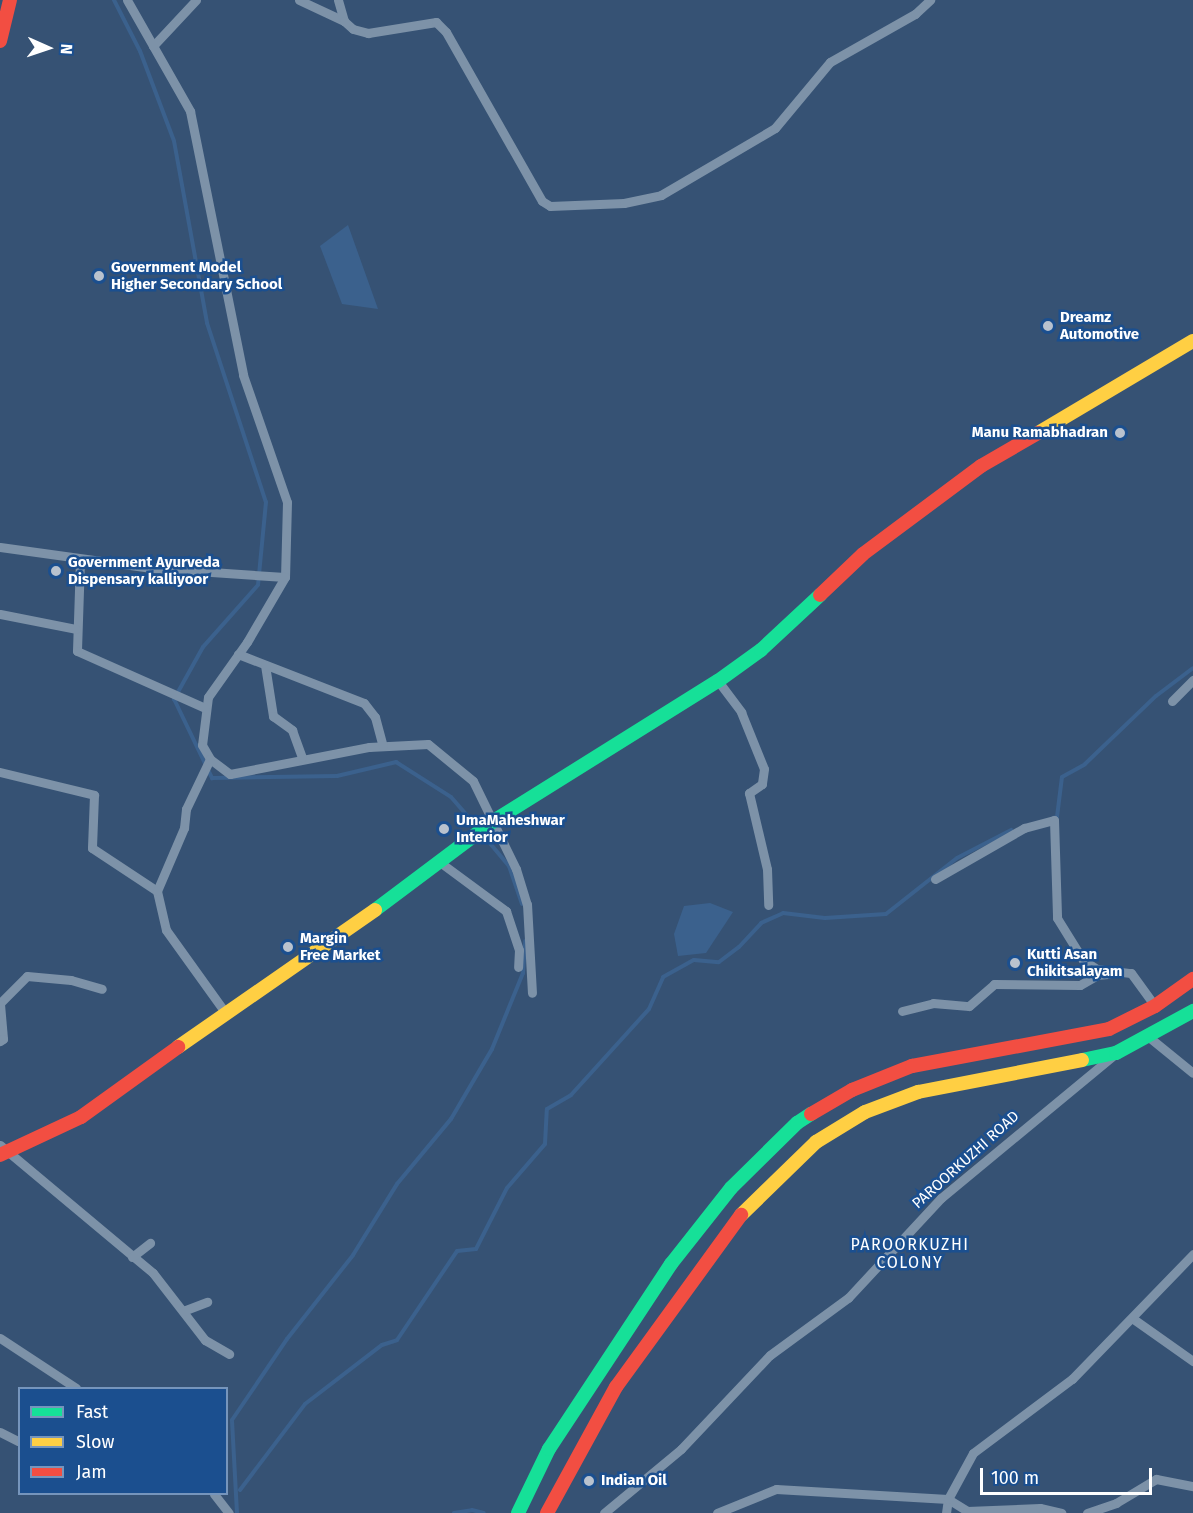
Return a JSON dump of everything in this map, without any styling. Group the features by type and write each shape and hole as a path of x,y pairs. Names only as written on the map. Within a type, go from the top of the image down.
{"main road":[{"path":"0,40 10,0"},
{"path":"2,1150 81,1117 225,1012 441,863 492,822 718,681 760,650 863,554 981,466 1193,342"},
{"path":"518,1513 549,1449 671,1264 731,1188 797,1123 852,1090 912,1066 1075,1038 1109,1029 1155,1006 1193,979"},
{"path":"547,1513 636,1357 748,1206 801,1154 843,1124 918,1092 1116,1053 1150,1038 1193,1011"}],"street":[{"path":"127,0 190,111 243,375 287,501 285,577 238,654 208,697 202,745 209,760 230,774 302,757 383,746 428,744 473,781 516,869 527,903 532,993"},
{"path":"153,46 196,0"},
{"path":"299,0 345,21 353,29 368,33 436,22 446,32 542,201 550,206 624,203 661,195 775,128 830,62 915,14 930,0"},
{"path":"338,0 345,21"},
{"path":"0,547 80,560 285,577"},
{"path":"80,560 77,651 205,708"},
{"path":"0,614 76,629"},
{"path":"238,654 364,703 375,717 383,746"},
{"path":"264,665 273,716 292,730 302,757"},
{"path":"718,681 741,712 764,769 762,784 749,793 767,869 768,904"},
{"path":"1172,701 1193,681"},
{"path":"209,760 186,809 184,828 157,891 166,930 225,1012"},
{"path":"0,772 94,795 92,848 157,891"},
{"path":"935,879 1024,828 1054,820 1057,918 1083,960 1097,969 1131,973 1155,1006"},
{"path":"441,863 506,911 519,950 518,967"},
{"path":"902,1011 933,1003 969,1006 994,984 1080,985 1097,975 1131,973"},
{"path":"0,1041 3,1039 0,1003 27,976 71,980 102,989"},
{"path":"1150,1038 1193,1072"},
{"name":"PAROORKUZHI ROAD","path":"604,1513 681,1449 770,1354 848,1298 942,1198 1116,1053"},
{"path":"2,1150 70,1200 132,1257 153,1273 205,1340 229,1354"},
{"path":"132,1257 150,1243"},
{"path":"946,1513 948,1499 973,1453 1072,1379 1193,1254"},
{"path":"183,1311 207,1302"},
{"path":"1132,1318 1193,1361"},
{"path":"2,1343 73,1387"},
{"path":"0,1432 18,1442"},
{"path":"1088,1513 1116,1503 1156,1479 1175,1479 1193,1486"},
{"path":"717,1513 777,1489 948,1499 967,1512 1040,1508 1061,1513"},
{"path":"215,1495 229,1513"}],"water":[{"path":"348,225 378,309 342,304 320,246"},
{"path":"710,903 733,912 706,953 678,956 674,934 684,906"}],"waterway":[{"path":"114,0 140,51 174,141 207,323 266,502 258,585 203,647 174,699 212,778 337,776 396,762 451,797 470,819"},
{"path":"1053,818 1057,817 1062,777 1085,764 1156,696 1193,668"},
{"path":"240,1490 305,1404 382,1345 397,1340 457,1251 476,1249 507,1188 545,1144 547,1109 571,1095 649,1009 663,977 694,960 719,962 739,947 761,923 783,913 825,918 886,914 957,858 1011,830"},
{"path":"483,835 509,866 522,904"},
{"path":"237,1513 232,1420 287,1339 353,1255 397,1184 451,1119 492,1049 523,973 525,941"},
{"path":"454,1513 472,1510 484,1513"}],"traffic: fast":[{"path":"375,910 492,822 718,681 761,650 820,595"},
{"path":"1082,1060 1116,1053 1193,1011"},
{"path":"518,1513 549,1449 671,1264 731,1188 797,1123 811,1114"}],"traffic: slow":[{"path":"1038,433 1193,341"},
{"path":"178,1047 375,910"},
{"path":"741,1215 816,1142 865,1112 918,1092 1082,1060"}],"traffic: jam":[{"path":"0,41 10,0"},
{"path":"820,595 863,554 981,466 1038,433"},
{"path":"811,1114 852,1090 912,1066 1109,1029 1155,1006 1193,979"},
{"path":"0,1155 81,1117 178,1047"},
{"path":"547,1513 616,1387 741,1215"}],"place":[{"name":"Government Model Higher Secondary School","path":"99,276"},
{"name":"Dreamz Automotive","path":"1048,326"},
{"name":"Manu Ramabhadran","path":"1120,433"},
{"name":"Government Ayurveda Dispensary kalliyoor","path":"56,571"},
{"name":"UmaMaheshwar Interior","path":"444,829"},
{"name":"Margin Free Market","path":"288,947"},
{"name":"Kutti Asan Chikitsalayam","path":"1015,963"},
{"name":"Indian Oil","path":"589,1481"}],"district":[{"name":"PAROORKUZHI COLONY","path":"910,1254"}]}
